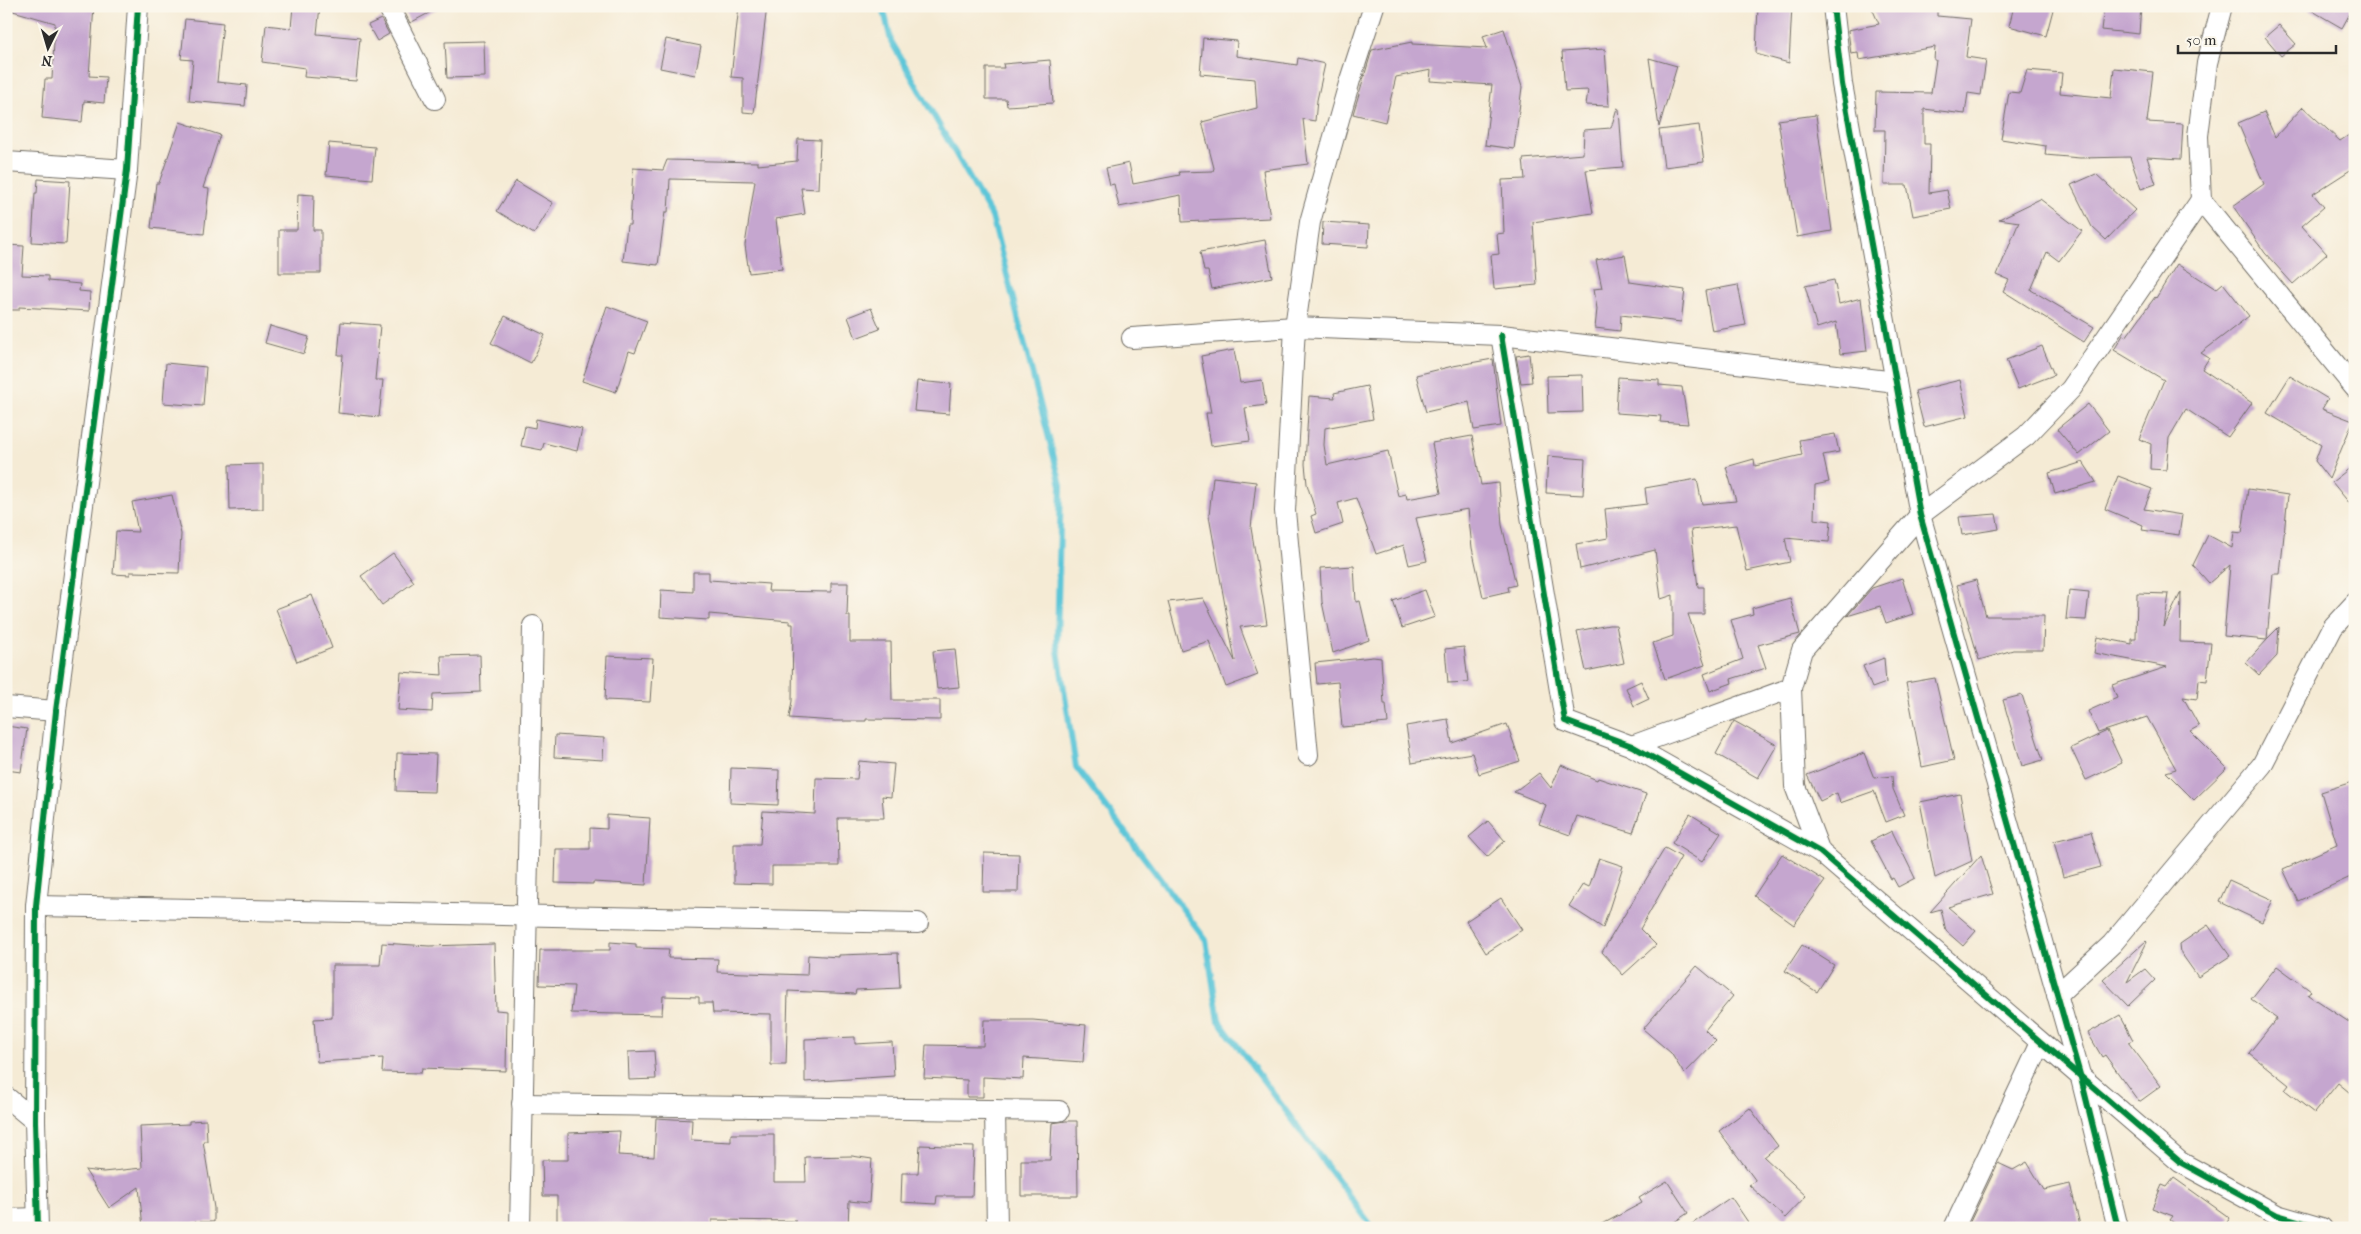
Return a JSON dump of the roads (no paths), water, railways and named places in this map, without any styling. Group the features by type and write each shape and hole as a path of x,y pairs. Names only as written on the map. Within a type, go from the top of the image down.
{"street":[{"path":"6,1219 38,1223 35,1121 36,906 56,712 127,170 138,6"},
{"path":"388,6 434,99"},
{"path":"1308,755 1285,511 1295,327 1310,222 1350,80 1374,6"},
{"path":"1834,6 1842,84 1920,515 2081,1078 2118,1228"},
{"path":"2222,6 2207,63 2198,136 2201,200 2355,388"},
{"path":"6,162 127,170"},
{"path":"1820,852 1794,786 1792,688 1802,650 1920,515 2026,436 2071,389 2201,200"},
{"path":"1132,338 1295,327 1501,334 1896,382"},
{"path":"1501,334 1566,721 1632,746 1820,852 2180,1162 2277,1215 2322,1228"},
{"path":"2057,995 2112,944 2262,765 2333,627 2355,603"},
{"path":"520,1228 533,626"},
{"path":"1632,746 1792,688"},
{"path":"6,707 56,712"},
{"path":"36,906 918,923"},
{"path":"1954,1228 2041,1044"},
{"path":"6,1096 35,1121"},
{"path":"522,1104 1059,1111"},
{"path":"995,1110 997,1228"}],"waterway":[{"path":"883,6 891,41 992,217 1061,485 1057,644 1076,767 1206,940 1219,1021 1373,1228"}]}
